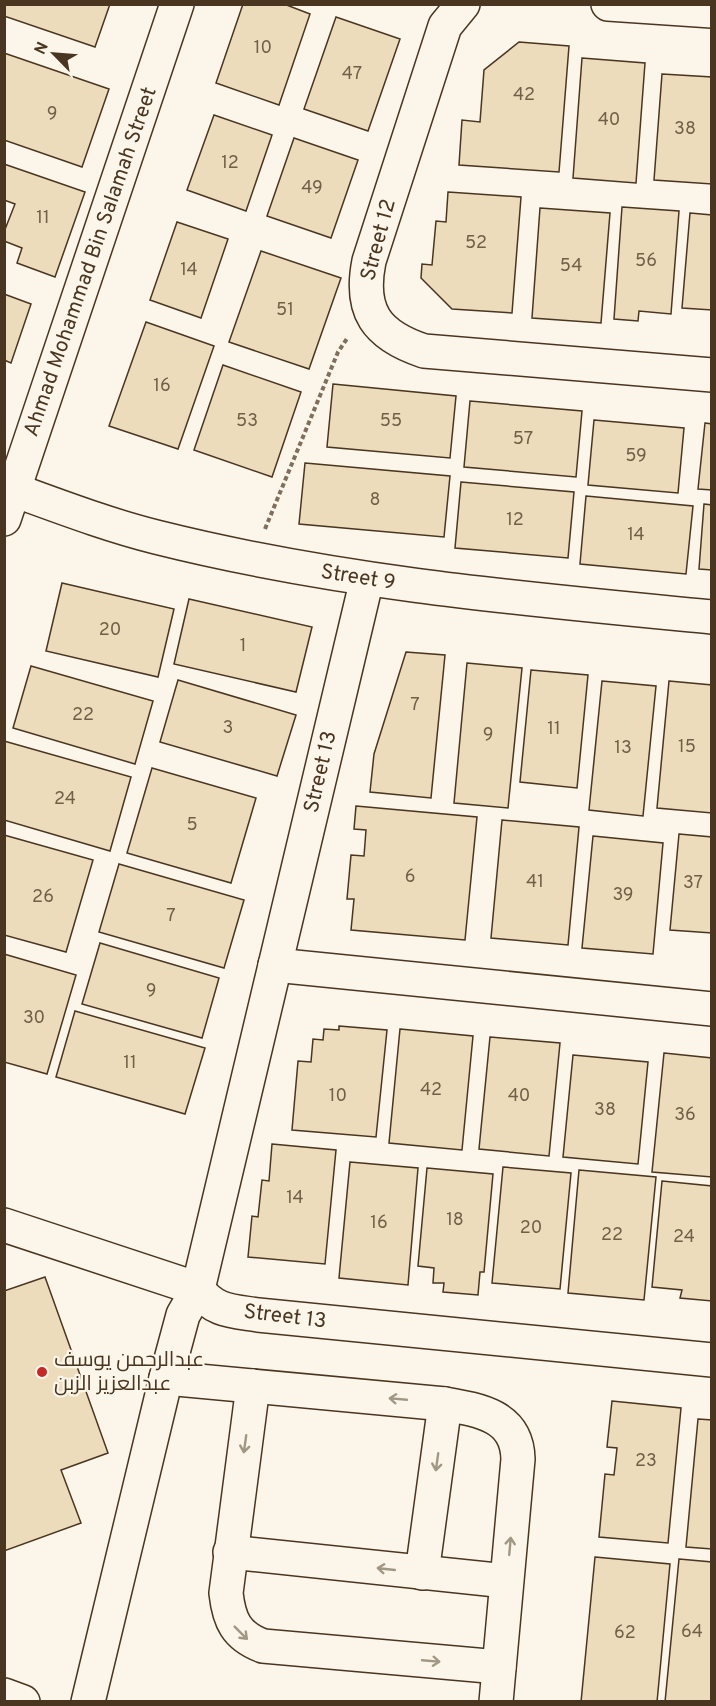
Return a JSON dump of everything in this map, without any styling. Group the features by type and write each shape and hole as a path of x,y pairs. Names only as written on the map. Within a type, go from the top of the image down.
{"street":[{"name":"Ahmad Mohammad Bin Salamah Street","path":"9,505 177,4"},
{"name":"Street 12","path":"463,4 445,26 369,261 365,288 368,307 388,335 424,351 711,375"},
{"path":"608,4 711,11"},
{"name":"Street 9","path":"9,505 253,559 367,579 443,591 711,617"},
{"name":"Street 13","path":"367,579 198,1289 207,1301 215,1306 258,1315 711,1360"},
{"path":"275,965 711,1008"},
{"path":"4,1225 198,1289 183,1315 166,1378 88,1701"},
{"path":"166,1378 445,1404 470,1408 494,1418 512,1432 518,1445 495,1701"},
{"path":"253,1386 226,1593 231,1622 248,1640 263,1646 499,1667"},
{"path":"422,1572 445,1404"},
{"path":"230,1552 506,1581"},
{"path":"4,1695 23,1701"}],"path":[{"path":"253,559 338,352 368,307"}],"building":[{"path":"4,4 110,4 95,47 4,16"},
{"path":"243,4 284,4 310,14 279,105 216,83"},
{"path":"336,17 400,39 368,131 304,109"},
{"path":"519,42 569,46 559,172 459,165 462,120 480,122 484,70"},
{"path":"4,53 109,89 82,167 4,140"},
{"path":"582,58 645,63 636,183 573,178"},
{"path":"662,74 712,77 712,184 654,180"},
{"path":"214,115 272,135 246,211 187,190"},
{"path":"294,138 358,160 331,238 267,216"},
{"path":"4,164 85,192 55,277 17,263 22,248 4,241 4,232 15,204 4,200"},
{"path":"448,192 521,197 512,313 452,309 421,278 422,264 432,265 436,221 446,222"},
{"path":"622,207 679,211 671,314 639,311 638,321 614,319"},
{"path":"540,208 610,213 601,323 532,318"},
{"path":"690,213 712,215 712,310 682,308"},
{"path":"177,222 228,239 201,318 150,300"},
{"path":"261,251 341,278 309,369 229,342"},
{"path":"4,294 31,304 11,363 4,360"},
{"path":"146,322 214,346 178,449 109,426"},
{"path":"223,365 301,392 272,477 194,450"},
{"path":"333,384 456,396 450,458 327,447"},
{"path":"470,401 582,411 576,477 464,467"},
{"path":"594,420 684,428 678,493 588,485"},
{"path":"705,423 712,424 712,490 698,489"},
{"path":"305,463 450,476 444,537 299,524"},
{"path":"461,482 574,492 568,558 455,548"},
{"path":"586,496 693,506 686,574 580,564"},
{"path":"704,504 712,505 712,570 699,569"},
{"path":"62,583 174,609 158,677 46,651"},
{"path":"189,599 312,627 296,692 174,664"},
{"path":"406,652 445,655 431,798 370,792 374,754"},
{"path":"467,663 522,668 508,808 454,803"},
{"path":"31,666 153,701 135,764 13,728"},
{"path":"531,670 588,675 577,788 520,782"},
{"path":"178,680 296,715 277,776 160,742"},
{"path":"602,681 656,686 643,816 589,810"},
{"path":"669,681 712,685 712,813 657,808"},
{"path":"4,741 131,777 110,851 4,820"},
{"path":"152,768 256,798 231,883 127,853"},
{"path":"356,806 477,817 465,940 351,930 354,899 347,899 351,855 364,856 366,830 354,829"},
{"path":"502,820 579,827 568,945 491,938"},
{"path":"679,834 712,837 712,933 670,930"},
{"path":"4,835 93,860 66,952 4,935"},
{"path":"593,836 663,843 653,954 582,948"},
{"path":"119,864 244,900 224,968 99,932"},
{"path":"100,943 219,978 202,1038 82,1004"},
{"path":"4,954 76,975 47,1074 4,1062"},
{"path":"75,1011 205,1048 185,1114 56,1077"},
{"path":"339,1026 387,1030 376,1137 292,1130 298,1061 311,1062 313,1039 323,1040 324,1029 339,1030"},
{"path":"400,1029 473,1036 462,1150 389,1143"},
{"path":"490,1037 560,1043 549,1156 479,1149"},
{"path":"664,1053 712,1058 712,1177 652,1172"},
{"path":"573,1055 648,1062 638,1164 563,1157"},
{"path":"272,1144 336,1150 325,1264 248,1257 252,1216 258,1217 262,1180 269,1181"},
{"path":"350,1162 418,1168 408,1285 339,1278"},
{"path":"503,1167 571,1173 560,1289 492,1283"},
{"path":"427,1168 493,1174 484,1272 480,1272 478,1295 443,1292 444,1283 433,1283 434,1268 418,1266"},
{"path":"579,1170 656,1177 644,1300 568,1293"},
{"path":"662,1181 712,1186 712,1301 680,1298 682,1290 652,1287"},
{"name":"عبدالرحمن يوسف عبدالعزيز الزبن","path":"45,1277 108,1453 61,1470 81,1523 4,1551 4,1291"},
{"path":"612,1401 681,1408 668,1543 599,1537 605,1474 614,1475 617,1448 607,1447"},
{"path":"698,1419 712,1420 712,1549 686,1547"},
{"path":"595,1557 670,1564 657,1702 581,1702"},
{"path":"679,1559 712,1562 712,1702 665,1702"}],"place":[{"name":"عبدالرحمن يوسف عبدالعزيز الزبن","path":"42,1372"}]}
